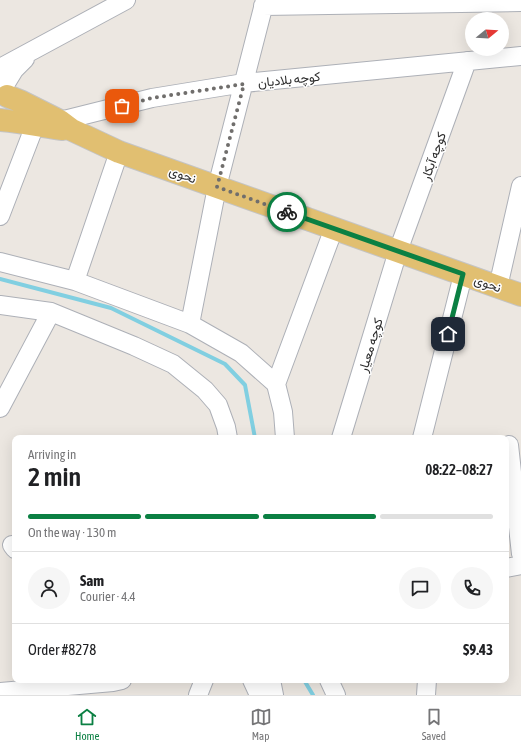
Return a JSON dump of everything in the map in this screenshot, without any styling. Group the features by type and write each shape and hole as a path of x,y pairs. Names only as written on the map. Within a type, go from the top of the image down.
{"main road":[{"name":"نحوی","path":"2,90 66,126 119,152 521,295"},
{"path":"0,120 35,125 66,126"}],"street":[{"path":"2,90 14,70 32,52 126,0"},
{"path":"190,324 217,187 264,3 521,2"},
{"name":"کوچه بلادیان","path":"66,126 152,98 244,84 521,56"},
{"name":"کوچه آبکار","path":"398,251 467,61"},
{"path":"0,216 35,125"},
{"path":"75,281 119,152"},
{"path":"498,287 521,186"},
{"path":"285,435 283,412 276,384 334,228"},
{"name":"کوچه معیار","path":"342,435 398,251"},
{"path":"0,262 75,281 190,324 241,353 276,384"},
{"path":"423,435 463,274"},
{"path":"0,305 51,312 134,346 173,364 205,390 218,405 227,435"},
{"path":"0,408 51,312"},
{"path":"509,445 521,554"},
{"path":"509,568 521,566"},
{"path":"198,695 203,683"},
{"path":"253,683 259,695"},
{"path":"272,683 274,695"},
{"path":"330,683 336,695"},
{"path":"426,695 427,683"},
{"path":"0,692 117,684"}],"waterway":[{"path":"0,279 111,308 225,364 245,385 254,435"},
{"path":"306,683 313,695"}],"way so far":[{"path":"122,106 152,98 244,84 217,187 287,212"}],"route":[{"path":"287,212 463,274 448,334"}]}
